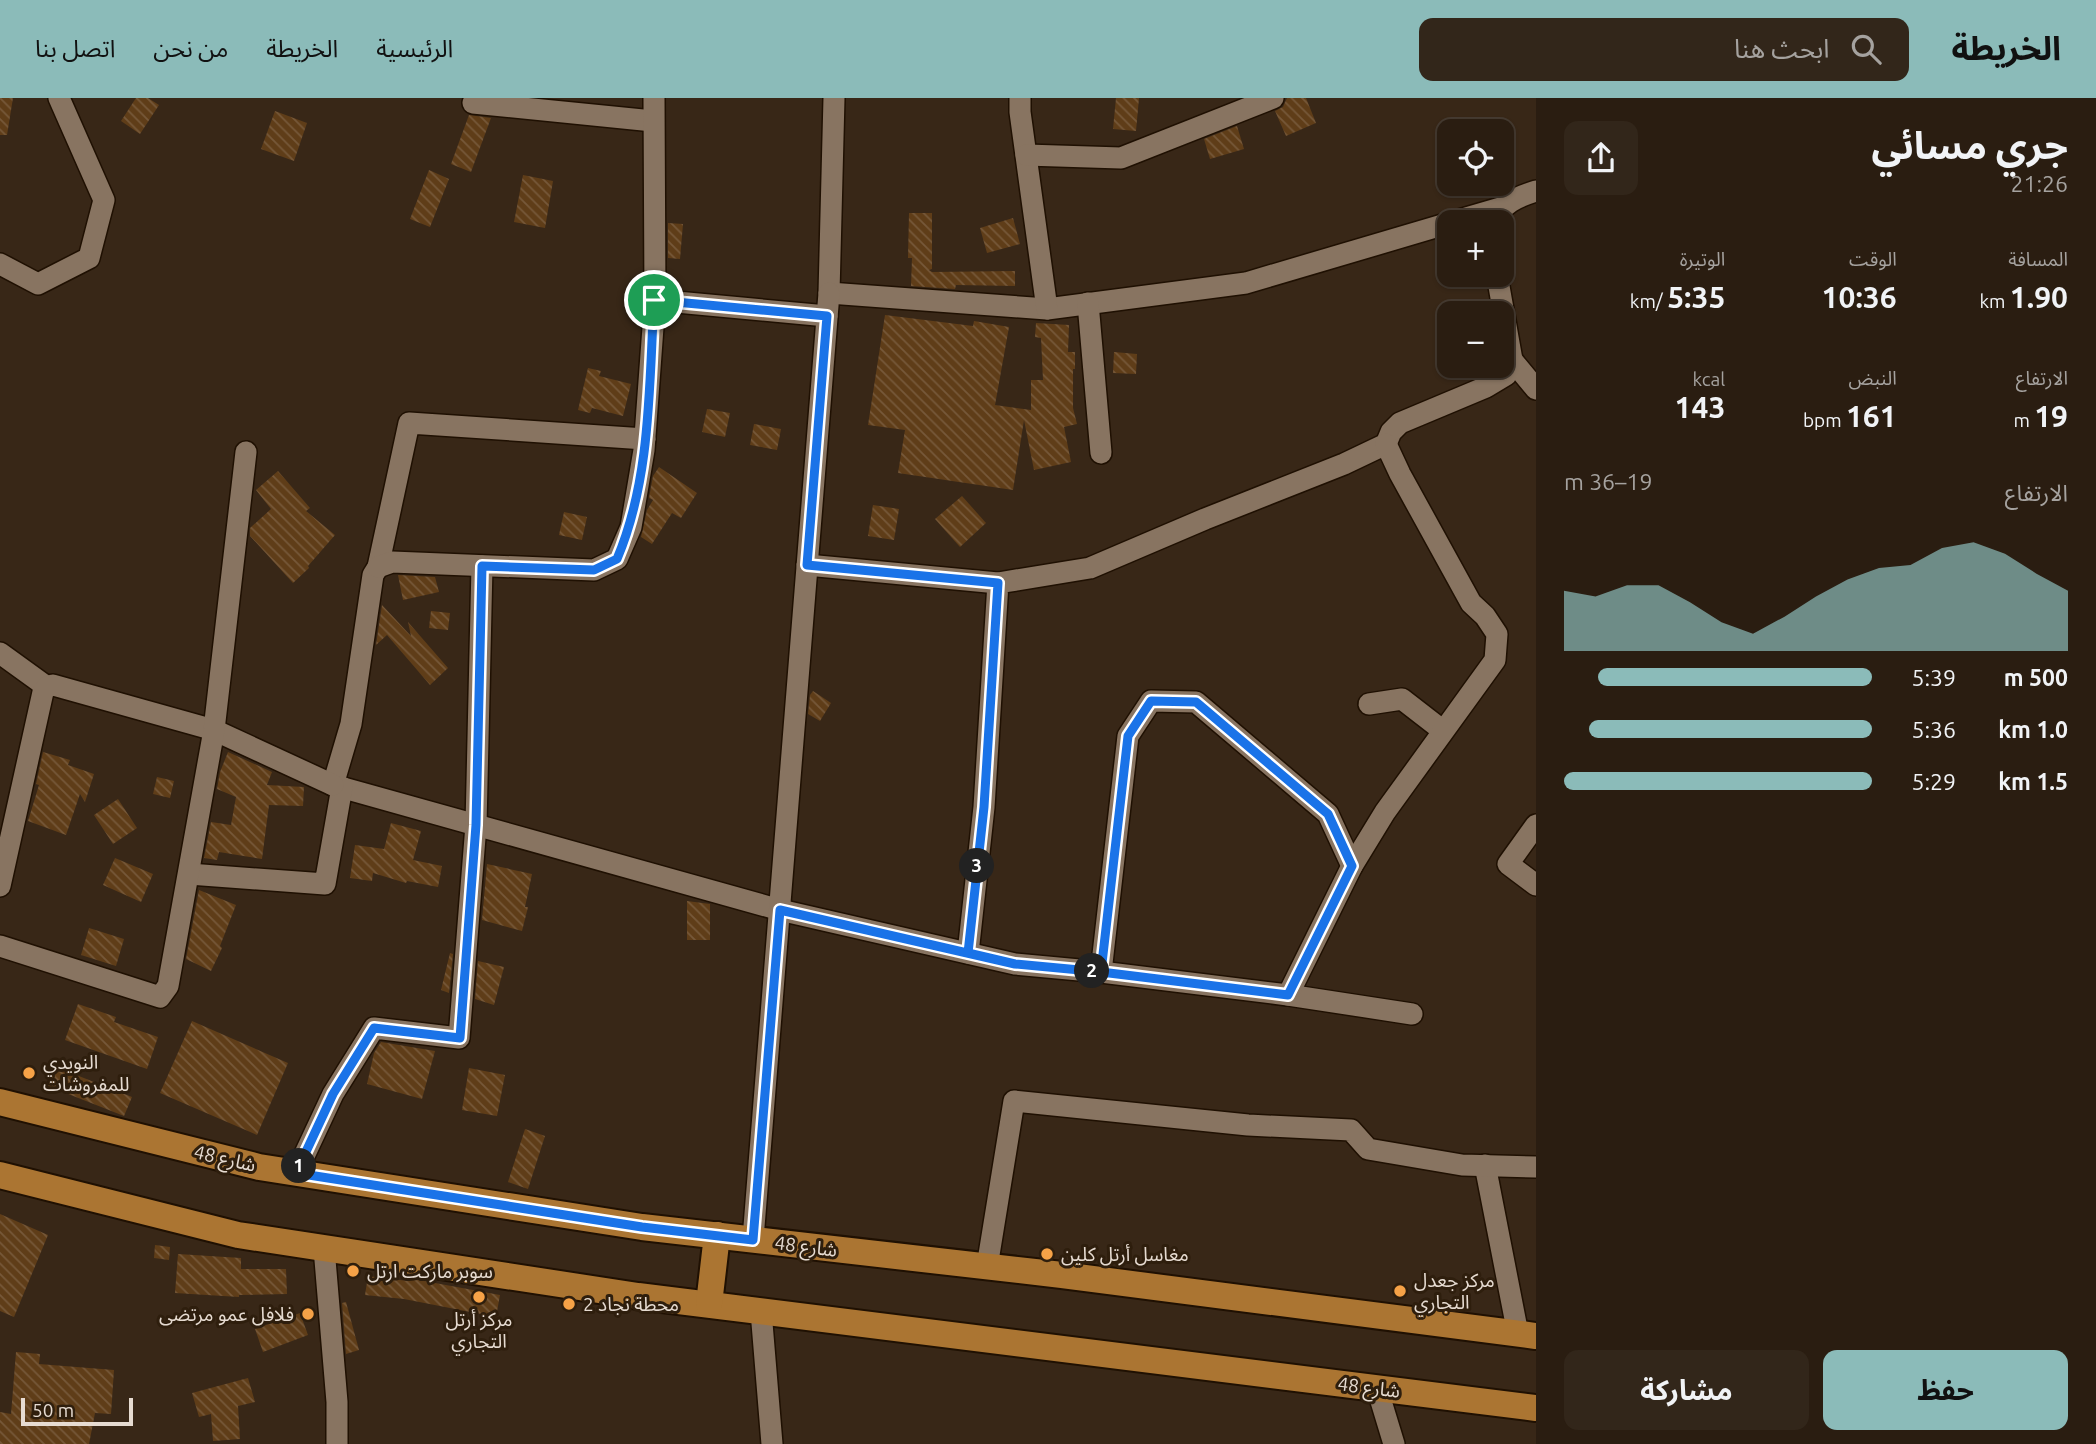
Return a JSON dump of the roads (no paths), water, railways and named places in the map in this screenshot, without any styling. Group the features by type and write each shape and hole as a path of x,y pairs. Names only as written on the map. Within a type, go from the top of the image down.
{"main road":[{"name":"شارع 48","path":"0,1102 259,1167 642,1227 1527,1335"},
{"name":"شارع 48","path":"0,1175 239,1235 638,1296 1536,1408"},
{"path":"709,1304 717,1235"}],"street":[{"path":"0,264 38,284 89,258 104,200 59,98"},
{"path":"378,567 392,562 594,570 617,559 631,527 645,439 654,300 654,98"},
{"path":"753,1240 829,293 834,98"},
{"path":"1020,98 1047,309"},
{"path":"1026,155 1121,158 1273,98"},
{"path":"474,103 653,121"},
{"path":"1503,210 1521,196 1536,191"},
{"path":"829,293 1047,309 1246,283 1437,227"},
{"path":"654,300 827,316"},
{"path":"1088,303 1101,453"},
{"path":"1514,362 1536,389"},
{"path":"807,565 998,583 1090,568 1344,464 1386,444 1391,432 1400,423 1486,387 1500,378"},
{"path":"189,874 325,884 337,786 351,724 373,575 378,567 409,423 645,439"},
{"path":"1288,995 1352,866 1442,730 1495,660 1497,634 1485,616 1471,603 1386,444"},
{"path":"0,946 160,997 167,986 214,730 246,452"},
{"path":"296,1173 333,1094 374,1028 460,1038 476,825 482,566"},
{"path":"968,953 984,807 998,583"},
{"path":"0,653 47,687"},
{"path":"0,886 43,692 53,685 214,730 337,786 780,910 1015,964 1288,995 1412,1014"},
{"path":"1369,704 1402,699 1442,730"},
{"path":"1101,972 1128,736 1151,701 1196,702 1328,814 1352,866"},
{"path":"1536,825 1508,864 1536,885"},
{"path":"987,1267 1014,1101 1248,1125 1351,1130 1368,1149 1462,1164 1536,1167"},
{"path":"1485,1165 1527,1335"},
{"path":"324,1248 337,1402 337,1444"},
{"path":"761,1311 772,1444"},
{"path":"1377,1388 1394,1444"}],"place":[{"name":"النويدي للمفروشات","path":"29,1073"},
{"name":"مغاسل أرتل كلين","path":"1047,1254"},
{"name":"سوبر ماركت ارتل","path":"353,1271"},
{"name":"مركز جعدل التجاري","path":"1400,1291"},
{"name":"مركز أرتل التجاري","path":"479,1297"},
{"name":"محطة نجاد 2","path":"569,1304"},
{"name":"فلافل عمو مرتضى","path":"308,1314"}]}
